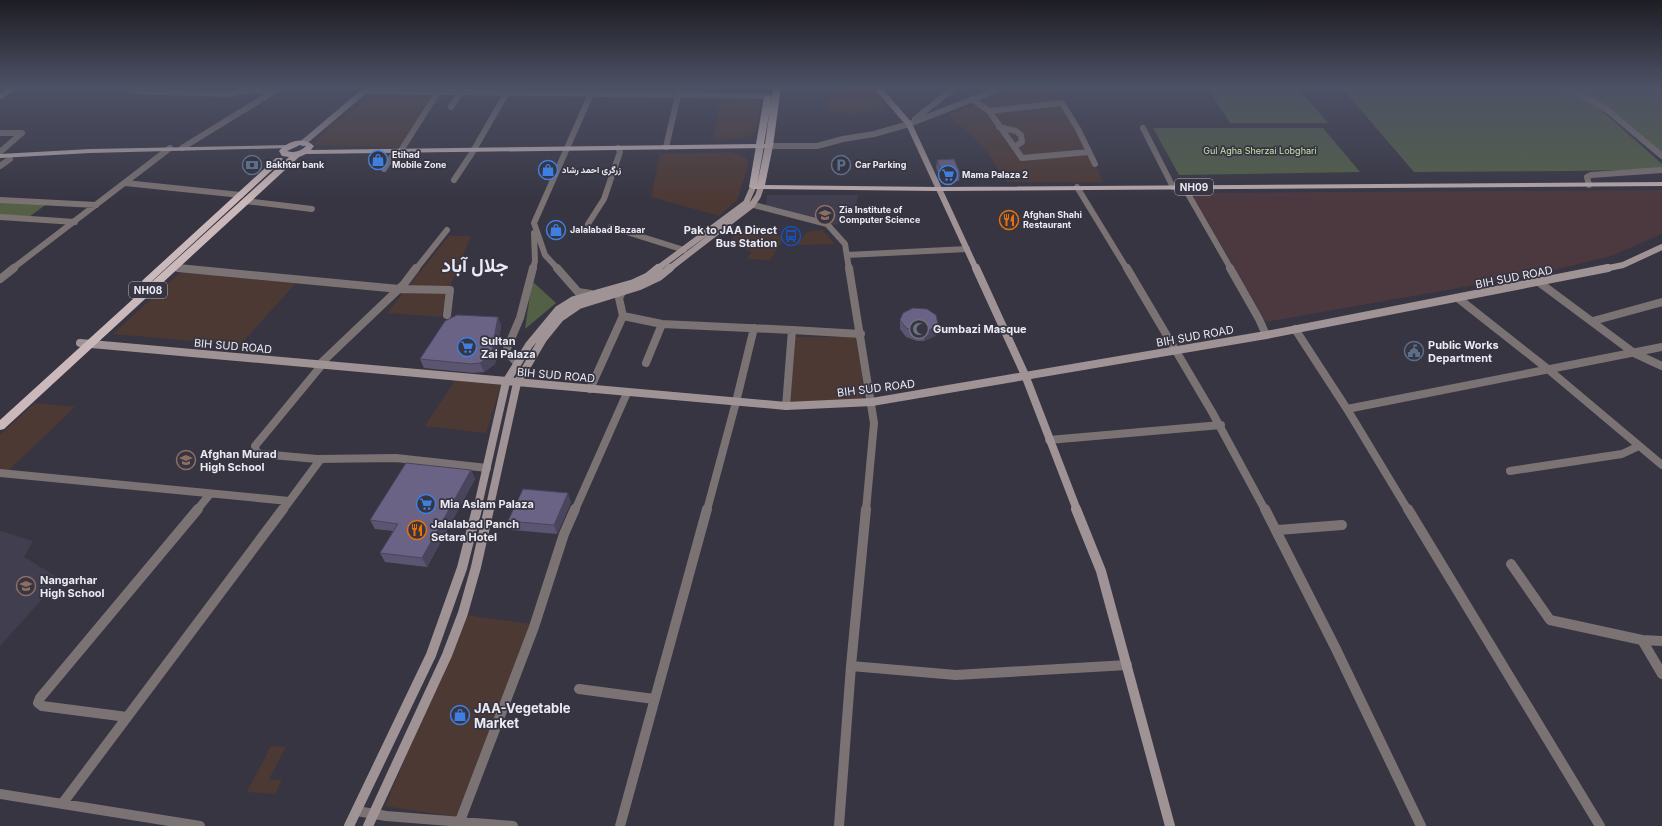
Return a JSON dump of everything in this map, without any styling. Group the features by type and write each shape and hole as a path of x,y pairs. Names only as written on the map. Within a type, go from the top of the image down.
{"highway":[{"path":"761,144 764,126"},
{"path":"769,144 772,126"},
{"name":"NH08","path":"0,416 173,268 243,198 286,150 399,151 568,146 769,144"},
{"name":"NH08","path":"568,146 618,148 667,145"},
{"name":"NH08","path":"286,150 303,149"},
{"name":"NH08","path":"0,426 85,343 243,198 303,149"}],"main road":[{"path":"303,149 328,126"},
{"path":"910,126 1025,375 1101,571 1170,826"},
{"path":"349,826 431,655 447,613 462,568 487,468 506,382 517,363 529,345 558,310 574,300 622,292 646,285 660,277 758,196 757,187 761,144"},
{"path":"757,187 769,144"},
{"path":"0,156 170,148 286,150"},
{"path":"0,160 85,155 119,150"},
{"name":"NH09","path":"1635,184 1662,189"},
{"name":"NH09","path":"757,187 938,189 1662,184"},
{"path":"368,826 447,655 463,612 476,567 517,383 537,348 562,317 574,307 593,297 647,277 749,204"},
{"name":"BIH SUD ROAD","path":"85,343 627,393 786,406 872,402 1266,335 1540,283 1623,265 1662,247"}],"street":[{"path":"182,148 218,126"},
{"path":"384,169 399,151 416,126"},
{"path":"454,180 476,148 489,126"},
{"path":"517,363 506,351 520,318 535,261 534,223 577,126"},
{"path":"667,145 671,126"},
{"path":"769,144 818,146 843,139 874,134 904,126"},
{"path":"1076,126 1095,164"},
{"path":"1626,126 1662,156"},
{"path":"999,127 1022,158 1089,152"},
{"path":"999,127 1016,131 1021,134 1022,142 1014,147"},
{"path":"1143,128 1173,187"},
{"path":"0,133 22,133 0,152"},
{"path":"0,279 170,148"},
{"path":"588,224 604,199 620,152 618,148"},
{"path":"0,166 10,159"},
{"path":"1589,185 1587,177 1591,175 1662,170"},
{"path":"125,183 243,198 312,209"},
{"path":"1077,187 1168,336 1174,350 1179,354 1221,424 1278,530 1350,675 1421,826"},
{"path":"1184,187 1259,319 1266,335"},
{"path":"0,200 96,205"},
{"path":"749,204 827,224 845,244 872,402 874,424 851,666 839,826"},
{"path":"0,217 75,222"},
{"path":"534,223 545,255 578,292 593,297"},
{"path":"611,227 684,250"},
{"path":"447,230 399,289 319,365 321,366 254,446 256,452 261,454 317,459 396,458 487,468"},
{"path":"847,255 967,249"},
{"path":"173,268 399,289 450,290 446,307 447,315"},
{"path":"0,273 8,273"},
{"path":"1540,283 1634,353 1662,366"},
{"path":"590,389 623,316 619,298 622,292"},
{"path":"1459,298 1549,370 1662,465"},
{"path":"1593,321 1662,302"},
{"path":"623,316 662,324 861,334"},
{"path":"646,363 662,324"},
{"path":"620,826 736,402 754,328"},
{"path":"1295,329 1347,409 1600,826"},
{"path":"786,406 792,330"},
{"path":"1347,409 1662,347"},
{"path":"460,821 534,627 564,534 627,393"},
{"path":"1049,440 1221,424"},
{"path":"1510,470 1531,469 1562,462 1622,454 1639,446"},
{"path":"62,804 320,460 317,459"},
{"path":"0,473 289,502"},
{"path":"127,717 42,706 38,703 40,698 210,494"},
{"path":"1278,530 1342,525"},
{"path":"1511,564 1550,620 1642,640 1662,641"},
{"path":"1642,640 1662,674"},
{"path":"851,666 956,675 1127,665"},
{"path":"579,689 654,699"},
{"path":"0,794 200,826"},
{"path":"356,811 386,816 513,826"}],"shaded area":[{"path":"330,126 415,126 401,147 313,145"},
{"path":"716,126 757,126 756,132 744,138 713,140"},
{"path":"961,126 1077,126 1103,182 1007,182 986,151"},
{"path":"731,152 746,158 748,164 738,199 719,216 651,197 660,154"},
{"path":"1662,190 1662,233 1611,256 1537,274 1266,322 1191,193"},
{"name":"Zia Institute of Computer Science","path":"767,195 858,195 853,223 831,225 766,207"},
{"path":"754,228 785,237 770,260 748,259 751,252 729,241 740,230 750,232"},
{"path":"822,230 835,244 796,245 807,232"},
{"path":"449,236 471,236 448,292 441,317 387,313"},
{"path":"182,271 297,282 240,345 113,334"},
{"path":"791,337 861,337 863,401 786,405"},
{"path":"455,380 472,380 501,385 486,433 425,426"},
{"path":"35,403 75,407 6,473 0,473 0,435"},
{"name":"Nangarhar High School","path":"0,531 33,541 24,557 57,577 45,596 0,646"},
{"name":"JAA-Vegetable Market","path":"465,615 532,624 456,817 385,806"},
{"path":"271,746 286,747 269,779 282,780 275,794 247,792"}],"green space":[{"path":"1374,126 1619,126 1662,164 1662,169 1414,172"},
{"path":"1624,126 1662,126 1662,153"},
{"name":"Gul Agha Sherzai Lobghari","path":"1153,128 1323,128 1360,172 1179,175"},
{"path":"0,200 48,203 29,217 0,215"},
{"path":"532,281 556,303 525,329"}],"building":[{"path":"954,159 960,173 943,174 937,160"},
{"path":"913,308 927,309 936,315 938,324 925,332 918,332 906,328 900,320 903,313"},
{"name":"Sultan Zai Palaza","path":"457,315 498,317 491,355 480,363 471,364 420,359 445,321"},
{"name":"Mia Aslam Palaza","path":"406,463 471,470 422,558 380,553 398,524 370,520"},
{"name":"Mia Aslam Palaza","path":"523,489 568,493 554,525 508,521"}],"place":[{"name":"Etihad Mobile Zone","path":"378,160"},
{"name":"Bakhtar bank","path":"252,165"},
{"name":"Car Parking","path":"841,165"},
{"name":"زرگری احمد رشاد","path":"548,170"},
{"name":"Mama Palaza 2","path":"948,175"},
{"name":"Zia Institute of Computer Science","path":"825,215"},
{"name":"Afghan Shahi Restaurant","path":"1009,220"},
{"name":"Jalalabad Bazaar","path":"556,230"},
{"name":"Pak to JAA Direct Bus Station","path":"791,236"},
{"name":"Gumbazi Masque","path":"919,329"},
{"name":"Sultan Zai Palaza","path":"467,347"},
{"name":"Public Works Department","path":"1414,351"},
{"name":"Afghan Murad High School","path":"186,460"},
{"name":"Mia Aslam Palaza","path":"426,504"},
{"name":"Jalalabad Panch Setara Hotel","path":"417,530"},
{"name":"Nangarhar High School","path":"26,586"},
{"name":"JAA-Vegetable Market","path":"460,715"}],"district":[{"name":"جلال آباد","path":"475,265"}]}
